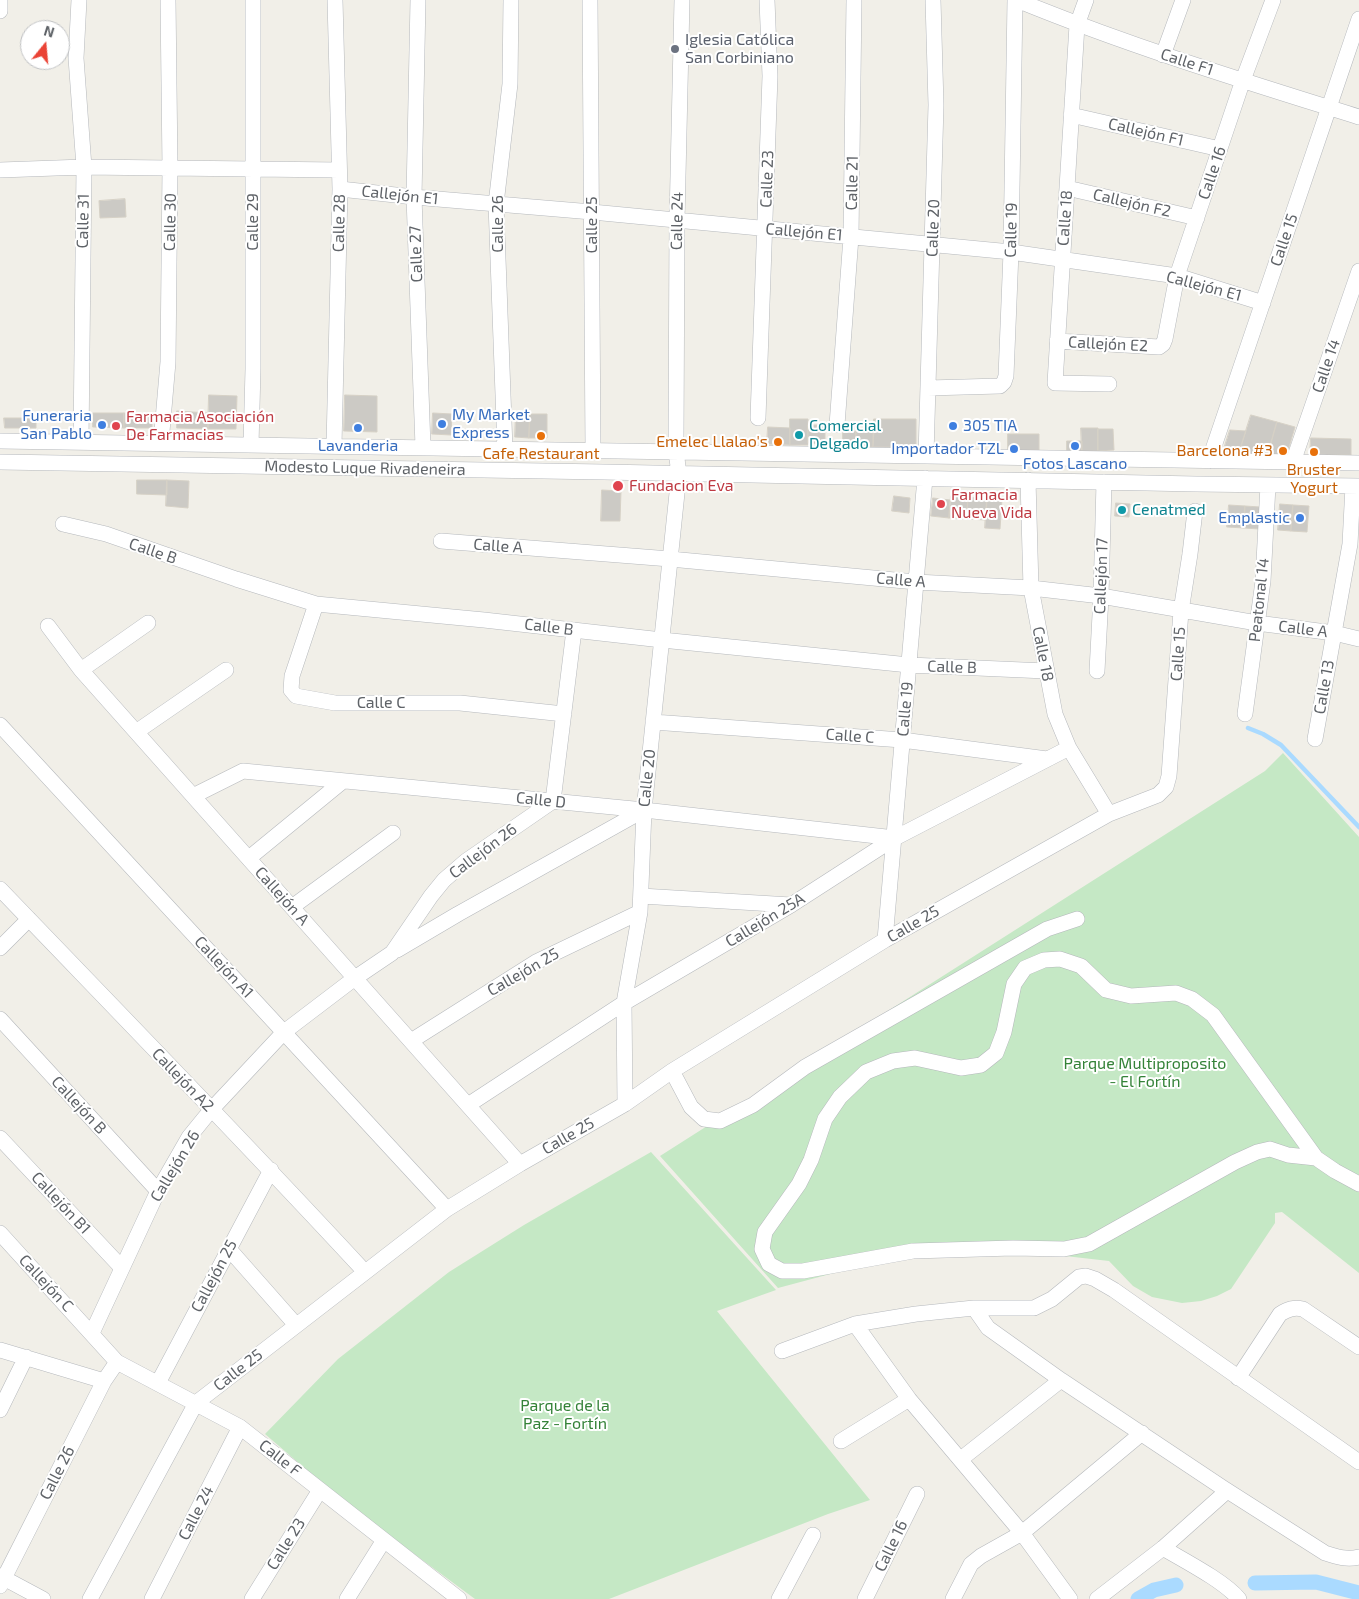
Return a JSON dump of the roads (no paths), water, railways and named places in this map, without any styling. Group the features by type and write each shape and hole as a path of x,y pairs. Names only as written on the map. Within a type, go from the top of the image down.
{"street":[{"path":"0,0 0,11"},
{"name":"Calle 31","path":"79,0 76,58 84,166 81,442"},
{"name":"Calle 30","path":"161,443 168,362 170,168 168,0"},
{"name":"Calle 29","path":"251,445 254,369 253,0"},
{"name":"Calle 28","path":"334,446 340,189 335,0"},
{"name":"Calle 27","path":"418,0 414,197 423,447"},
{"name":"Calle 26","path":"506,449 496,204 510,84 511,0"},
{"name":"Calle 25","path":"590,0 593,450"},
{"name":"Calle 24","path":"676,446 677,220 682,0"},
{"name":"Calle 23","path":"758,418 770,76 768,0"},
{"name":"Calle 21","path":"837,425 851,237 854,0"},
{"name":"Calle 20","path":"926,456 936,105 933,0"},
{"name":"Calle F1","path":"1016,0 1163,55 1359,116"},
{"name":"Calle 19","path":"928,388 1000,386 1006,376 1011,252 1016,0"},
{"name":"Calle 18","path":"1086,0 1077,24 1055,383 1109,384"},
{"path":"1163,55 1183,0"},
{"name":"Calle 16","path":"1159,347 1165,339 1177,276 1243,80 1273,0"},
{"name":"Calle 15","path":"1209,460 1359,19"},
{"name":"Callejón F1","path":"1071,115 1220,148"},
{"path":"0,170 84,166 339,170"},
{"name":"Callejón F2","path":"1067,188 1197,218"},
{"name":"Callejón E1","path":"340,189 1011,252 1177,276 1263,303"},
{"name":"Calle 14","path":"1293,462 1359,271"},
{"name":"Callejón E2","path":"1057,341 1159,347"},
{"name":"Modesto Luque Rivadeneira","path":"0,441 638,451 676,446 797,453 1359,463"},
{"path":"49,464 56,442"},
{"path":"144,465 189,457 198,453 204,444"},
{"name":"Calle 20","path":"625,1104 624,1003 640,912 644,810 679,474 676,446"},
{"path":"604,472 619,465 636,464 638,451"},
{"path":"776,476 777,462 792,459 797,453"},
{"name":"Modesto Luque Rivadeneira","path":"0,462 1356,486"},
{"name":"Calle 19","path":"885,940 925,478"},
{"name":"Calle 18","path":"1028,480 1031,588 1055,714 1068,748 1108,814"},
{"name":"Callejón 17","path":"1097,671 1104,482"},
{"name":"Peatonal 14","path":"1245,714 1263,581 1268,485"},
{"name":"Calle 13","path":"1315,739 1350,544 1356,486"},
{"name":"Calle 15","path":"1158,795 1166,787 1170,776 1181,611 1195,511"},
{"name":"Calle B","path":"63,524 106,534 236,579 316,604 909,665 1046,671"},
{"name":"Calle A","path":"441,541 670,559 916,582 1031,588 1101,596 1257,624 1334,633 1359,639"},
{"name":"Calle C","path":"316,604 292,676 291,690 296,696 335,702 460,703 564,714"},
{"path":"81,670 148,623"},
{"name":"Callejón A","path":"48,626 81,670 520,1164"},
{"path":"553,801 574,630"},
{"path":"136,732 226,670"},
{"name":"Calle C","path":"653,722 902,740 1047,759"},
{"name":"Callejón A1","path":"0,725 447,1208"},
{"name":"Callejón 25A","path":"468,1104 624,1003 792,905 895,838 1068,748"},
{"name":"Calle D","path":"193,796 243,771 644,810 895,838"},
{"path":"248,858 343,781"},
{"name":"Calle 25","path":"90,1599 196,1403 447,1208 625,1104 672,1071 885,940 1108,814 1158,795"},
{"name":"Callejón 26","path":"392,953 444,880 466,861 553,801"},
{"name":"Callejón 26","path":"92,1333 158,1191 189,1137 211,1110 284,1032 355,978 392,953 644,810"},
{"path":"292,907 392,833"},
{"name":"Callejón A2","path":"0,889 211,1110 271,1170 365,1272"},
{"path":"641,896 792,905"},
{"name":"Callejón 25","path":"411,1041 536,962 640,912"},
{"path":"0,948 29,919"},
{"path":"672,1071 690,1107 704,1119 720,1121 753,1105 805,1067 1047,929 1077,919"},
{"path":"1316,1158 1288,1155 1270,1150 1256,1152 1089,1244 1064,1249 1014,1248 913,1251 803,1271 782,1271 769,1264 762,1250 765,1232 799,1184 811,1160 825,1119 840,1097 866,1072 893,1061 915,1058 961,1068 981,1065 996,1053 1004,1032 1014,984 1025,968 1044,960 1060,959 1080,966 1106,990 1130,996 1176,993 1192,999 1213,1015 1316,1158 1359,1184"},
{"name":"Callejón B","path":"0,1019 158,1191"},
{"name":"Callejón B1","path":"0,1138 122,1268"},
{"name":"Callejón 25","path":"158,1383 271,1170"},
{"name":"Callejón C","path":"0,1233 92,1333"},
{"path":"229,1249 296,1325"},
{"path":"782,1351 855,1324 916,1314 974,1308 1034,1308 1052,1299 1079,1277 1086,1276 1094,1278 1114,1290 1359,1462"},
{"path":"974,1308 988,1328 1061,1380 1228,1491 1325,1553 1349,1559 1359,1557"},
{"path":"1238,1378 1280,1314 1288,1309 1303,1309 1359,1348"},
{"path":"855,1324 909,1399 1022,1533 1070,1599"},
{"name":"Calle F","path":"92,1333 117,1362 240,1427 454,1597"},
{"path":"0,1350 104,1381"},
{"path":"0,1410 26,1358"},
{"name":"Calle 26","path":"2,1580 104,1381 117,1362"},
{"path":"961,1459 1061,1380"},
{"path":"841,1441 909,1399"},
{"name":"Calle 24","path":"152,1599 240,1427"},
{"path":"953,1599 968,1567 981,1556 1022,1533 1142,1433"},
{"name":"Calle 23","path":"252,1599 320,1490"},
{"path":"1097,1599 1163,1548 1228,1491"},
{"name":"Calle 16","path":"865,1599 917,1494"},
{"path":"779,1599 813,1535"},
{"path":"347,1599 384,1540"},
{"path":"1163,1548 1218,1582 1234,1593 1239,1599"},
{"path":"2,1580 43,1599"}],"waterway":[{"path":"1248,728 1263,734 1281,745 1359,827"},
{"path":"1255,1583 1316,1582 1359,1593"},
{"path":"1138,1599 1154,1590 1176,1585"}],"place":[{"name":"Iglesia Católica San Corbiniano","path":"675,49"},
{"name":"My Market Express","path":"442,424"},
{"name":"Funeraria San Pablo","path":"102,425"},
{"name":"Farmacia Asociación De Farmacias","path":"116,426"},
{"name":"305 TIA","path":"953,426"},
{"name":"Lavanderia","path":"358,428"},
{"name":"Comercial Delgado","path":"799,435"},
{"name":"Cafe Restaurant","path":"541,436"},
{"name":"Emelec Llalao's","path":"778,442"},
{"name":"Fotos Lascano","path":"1075,446"},
{"name":"Importador TZL","path":"1014,449"},
{"name":"Barcelona #3","path":"1283,451"},
{"name":"Bruster Yogurt","path":"1314,452"},
{"name":"Fundacion Eva","path":"618,486"},
{"name":"Farmacia Nueva Vida","path":"941,504"},
{"name":"Cenatmed","path":"1122,510"},
{"name":"Emplastic","path":"1300,518"}],"park label":[{"name":"Parque Multiproposito - El Fortín","path":"1145,1073"},
{"name":"Parque de la Paz - Fortín","path":"565,1415"}]}
